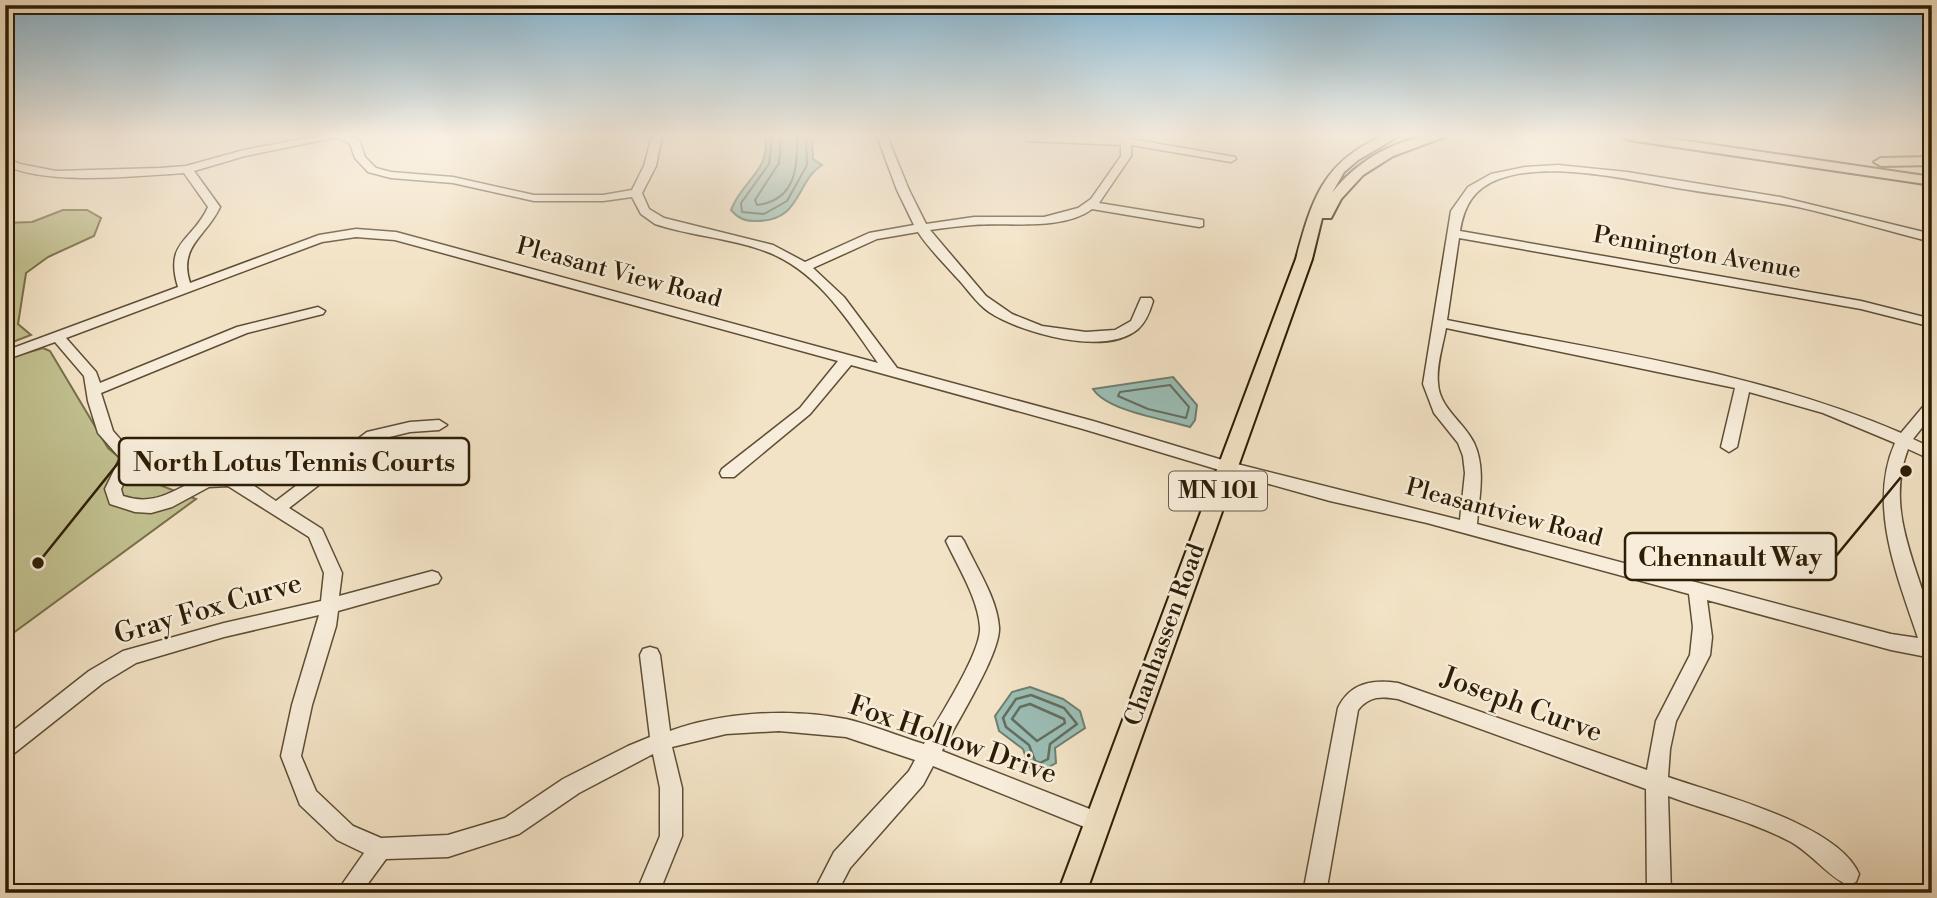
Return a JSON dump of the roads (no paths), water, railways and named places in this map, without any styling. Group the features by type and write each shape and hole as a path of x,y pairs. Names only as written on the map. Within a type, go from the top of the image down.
{"main road":[{"name":"MN 101","path":"1304,260 1314,219 1331,178"},
{"name":"MN 101","path":"1304,260 1344,184 1352,178"},
{"path":"1914,178 1932,183"},
{"name":"Chanhassen Road","path":"1072,893 1304,260"}],"street":[{"path":"185,289 178,271 180,253 211,217 214,207 208,195 192,178"},
{"path":"427,178 453,180 534,198 603,198 636,193"},
{"path":"644,178 636,193 642,209 652,218 769,248 792,257 838,300 892,372"},
{"path":"898,178 921,226 933,244 980,298 1009,317 1036,328 1075,336 1112,335 1131,329 1142,318 1146,301"},
{"path":"804,267 873,236 921,226 1065,218 1090,205 1110,178"},
{"path":"1468,527 1473,473 1471,456 1465,442 1442,413 1430,384 1453,233 1461,200 1469,191 1494,178"},
{"path":"1636,178 1811,206 1932,238"},
{"path":"1090,205 1199,223"},
{"name":"Pleasant View Road","path":"5,356 319,239 356,233 396,236 1088,425 1226,467"},
{"name":"Pennington Avenue","path":"1453,233 1861,305 1932,323"},
{"path":"93,390 242,330 318,311"},
{"path":"1439,323 1743,384 1806,401 1903,439 1932,455"},
{"name":"Fox Hollow Drive","path":"58,337 91,375 106,433 128,457 113,489 116,500 133,509 166,503 204,482 221,478 232,481 316,533 333,573 327,626 302,705 291,756 308,798 345,833 380,849 448,846 511,827 571,786 635,752 726,725 779,722 846,728 929,755 1097,822"},
{"path":"727,473 805,411 848,359"},
{"path":"1729,447 1743,384"},
{"path":"1931,649 1891,520 1889,486 1895,457 1903,439 1932,405"},
{"path":"278,508 372,436 410,427 439,425"},
{"name":"Pleasantview Road","path":"1226,467 1330,495 1468,527 1891,642 1931,649"},
{"path":"824,893 842,860 916,778 984,652 990,629 985,606 955,541"},
{"name":"Gray Fox Curve","path":"5,750 96,677 130,657 223,630 329,606 432,578"},
{"path":"1659,893 1662,733 1671,705 1697,664 1702,645 1697,590"},
{"path":"647,893 671,836 671,789 661,743 649,655"},
{"name":"Joseph Curve","path":"1314,893 1348,708 1354,697 1366,690 1381,688 1398,691 1806,837 1830,855 1848,874"},
{"path":"346,893 380,849"}],"water":[{"path":"752,178 809,178 790,208 770,220 748,220 731,210"},
{"path":"1173,377 1197,405 1195,420 1190,427 1123,409 1100,397 1093,389"},
{"path":"1030,687 1063,699 1080,711 1085,728 1055,748 1056,763 1040,772 1029,767 1023,749 999,731 995,716 1012,692"}],"place":[{"name":"Chennault Way","path":"1906,471"},
{"name":"North Lotus Tennis Courts","path":"38,563"}]}
